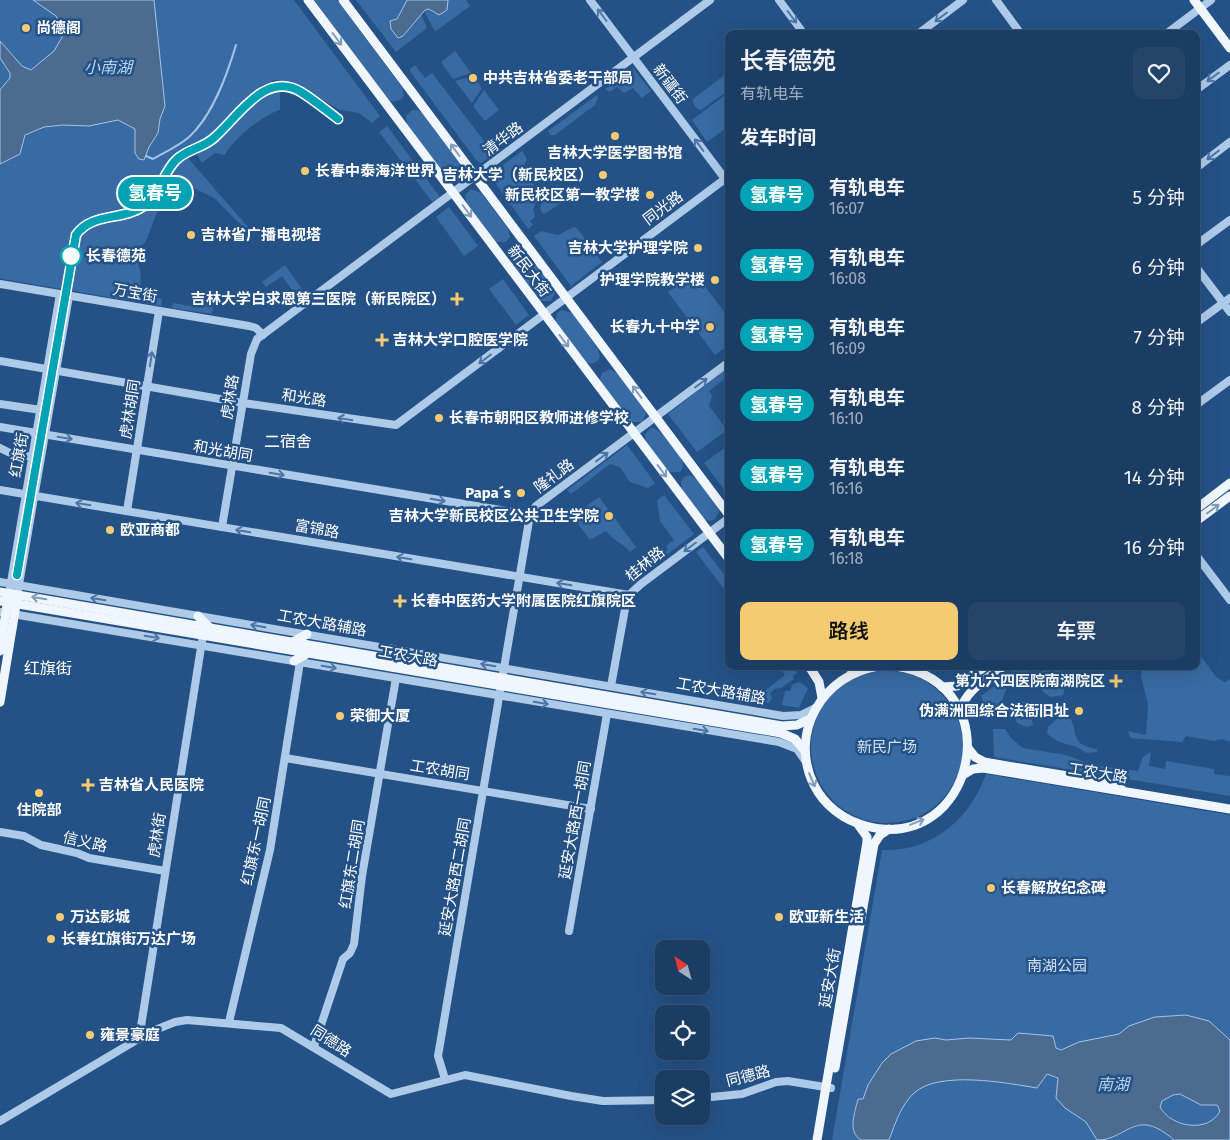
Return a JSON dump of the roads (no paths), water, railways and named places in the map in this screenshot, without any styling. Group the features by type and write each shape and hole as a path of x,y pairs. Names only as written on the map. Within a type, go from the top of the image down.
{"main road":[{"name":"新民大街","path":"308,0 725,554"},
{"name":"新民大街","path":"342,0 725,511"},
{"path":"1194,0 1204,3 1230,39"},
{"path":"1204,3 1230,48"},
{"path":"1200,506 1230,483"},
{"path":"1200,519 1230,496"},
{"name":"红旗街","path":"0,646 10,594"},
{"name":"工农大路","path":"10,594 206,631 308,653 782,726 797,726 810,719"},
{"name":"红旗街","path":"0,702 7,613"},
{"path":"198,616 206,631"},
{"name":"工农大路","path":"206,631 293,642 405,661 502,682 780,733 794,739 805,751"},
{"path":"293,642 306,634"},
{"path":"390,649 405,661"},
{"path":"297,662 308,653"},
{"path":"812,670 819,682 822,698"},
{"path":"862,670 836,683 815,708 810,719 805,751 806,762 815,787 825,801 838,813 856,823 889,829 913,825 936,812 954,794 964,775 968,748 966,727 960,712 942,687 921,673 910,670"},
{"path":"942,687 957,686 980,670"},
{"path":"960,712 968,694 999,670"},
{"name":"工农大路","path":"968,748 975,757 984,762 1230,803"},
{"name":"工农大路","path":"964,775 973,769 983,768 1230,809"},
{"name":"延安大街","path":"822,1140 828,1088 867,842 867,837 856,823"},
{"name":"延安大街","path":"817,1140 874,844 880,835 889,829"}],"street":[{"name":"新疆街","path":"590,0 725,176"},
{"name":"清华路","path":"263,335 710,0"},
{"path":"779,0 801,30"},
{"path":"923,30 963,0"},
{"path":"996,0 1018,30"},
{"path":"1171,30 1204,3"},
{"path":"1200,87 1230,65"},
{"path":"1200,165 1230,142"},
{"name":"同光路","path":"566,298 725,180"},
{"path":"1200,242 1230,220"},
{"path":"1200,271 1227,301 1230,312"},
{"name":"万宝街","path":"0,284 249,326 256,328 263,335"},
{"name":"红旗街","path":"10,594 40,410 64,295"},
{"name":"红旗街","path":"10,594 35,496 56,371 64,295"},
{"name":"和光路","path":"0,361 243,403 396,425 566,298"},
{"path":"1200,321 1227,301"},
{"name":"虎林胡同","path":"127,511 159,311"},
{"name":"虎林路","path":"222,527 252,350 257,339 263,335"},
{"name":"隆礼路","path":"502,682 530,515 536,506 725,365"},
{"path":"1200,402 1230,380"},
{"path":"0,404 40,410"},
{"name":"和光胡同","path":"0,427 530,515"},
{"path":"0,448 10,453 32,457"},
{"name":"富锦路","path":"0,490 629,595"},
{"name":"桂林路","path":"611,686 629,595 725,519"},
{"path":"1200,560 1230,600"},
{"name":"工农大路辅路","path":"0,582 10,594 198,616 783,716 801,715 815,708"},
{"path":"7,613 786,744 797,749 806,762"},
{"name":"虎林街","path":"138,1039 206,631"},
{"name":"红旗东一胡同","path":"229,1022 270,850 285,758 297,662"},
{"name":"红旗东二胡同","path":"314,1046 344,959 354,944 362,876 396,678"},
{"name":"延安大路西二胡同","path":"445,1079 438,1056 502,682"},
{"name":"延安大路西一胡同","path":"569,932 607,714"},
{"name":"工农胡同","path":"285,758 591,810"},
{"name":"信义路","path":"0,832 24,836 41,845 77,853 89,858 166,871"},
{"name":"同德路","path":"0,1121 138,1039 175,1022 229,1022 281,1028 314,1046 358,1076 391,1094 465,1075 603,1101 655,1100"},
{"name":"同德路","path":"710,1097 742,1094 776,1082 788,1081 828,1088"}],"water":[{"name":"小南湖","path":"33,0 154,0 165,106 160,119 158,133 149,147 144,160 139,159 135,153 135,129 118,120 89,126 63,125 44,127 25,135 20,154 0,164 0,90 10,78 10,73 0,58 0,41 22,66 31,70 54,51 65,32 56,16"},
{"path":"407,0 448,0 447,10 439,15 429,9 425,10 403,36 398,38 391,29 390,21 397,19"},
{"name":"南湖","path":"1186,1015 1209,1021 1230,1040 1230,1140 1174,1140 1161,1130 1141,1125 1132,1127 1108,1139 1097,1140 1086,1122 1065,1108 1056,1098 1058,1078 1047,1074 1037,1088 974,1080 956,1080 925,1086 914,1093 905,1103 889,1140 861,1140 854,1132 853,1121 858,1099 863,1099 868,1085 882,1063 891,1054 916,1041 935,1038 946,1040 969,1038 1011,1040 1018,1033 1053,1036 1056,1048 1061,1050 1079,1042 1119,1034 1129,1026 1155,1017","holes":["1180,1094 1201,1105 1217,1105 1220,1111 1207,1123 1190,1125 1172,1119 1160,1107 1162,1101 1173,1095"]}],"waterway":[{"path":"146,156 153,159 181,143 198,128 218,94 236,45"}],"tram line":[{"path":"17,575 76,235 90,223 127,214 144,206 154,196 168,171 180,156 211,141 242,108 264,91 275,87 288,87 306,95 338,119"},
{"name":"氢春号","path":"17,575 51,370 76,235 87,224 143,207 150,200 176,160 209,143 254,98 269,88 294,88 338,119"}],"place":[{"name":"尚德阁","path":"26,28"},
{"name":"中共吉林省委老干部局","path":"473,78"},
{"name":"吉林大学医学图书馆","path":"615,136"},
{"name":"长春中泰海洋世界","path":"305,171"},
{"name":"吉林大学（新民校区）","path":"603,175"},
{"name":"新民校区第一教学楼","path":"650,195"},
{"name":"吉林省广播电视塔","path":"191,235"},
{"name":"吉林大学护理学院","path":"698,248"},
{"name":"长春德苑","path":"71,256"},
{"name":"护理学院教学楼","path":"715,280"},
{"name":"吉林大学白求恩第三医院（新民院区）","path":"457,299"},
{"name":"长春九十中学","path":"710,327"},
{"name":"吉林大学口腔医学院","path":"382,340"},
{"name":"长春市朝阳区教师进修学校","path":"439,418"},
{"name":"Papa´s","path":"521,493"},
{"name":"吉林大学新民校区公共卫生学院","path":"609,516"},
{"name":"欧亚商都","path":"110,530"},
{"name":"长春中医药大学附属医院红旗院区","path":"400,601"},
{"name":"第九六四医院南湖院区","path":"1116,681"},
{"name":"伪满洲国综合法衙旧址","path":"1079,711"},
{"name":"荣御大厦","path":"340,716"},
{"name":"吉林省人民医院","path":"88,785"},
{"name":"住院部","path":"39,793"},
{"name":"长春解放纪念碑","path":"991,888"},
{"name":"万达影城","path":"60,917"},
{"name":"欧亚新生活","path":"779,917"},
{"name":"长春红旗街万达广场","path":"51,939"},
{"name":"雍景豪庭","path":"90,1035"}],"district":[{"name":"二宿舍","path":"288,441"},
{"name":"红旗街","path":"48,668"}],"park label":[{"name":"新民广场","path":"887,747"},
{"name":"南湖公园","path":"1057,966"}]}
